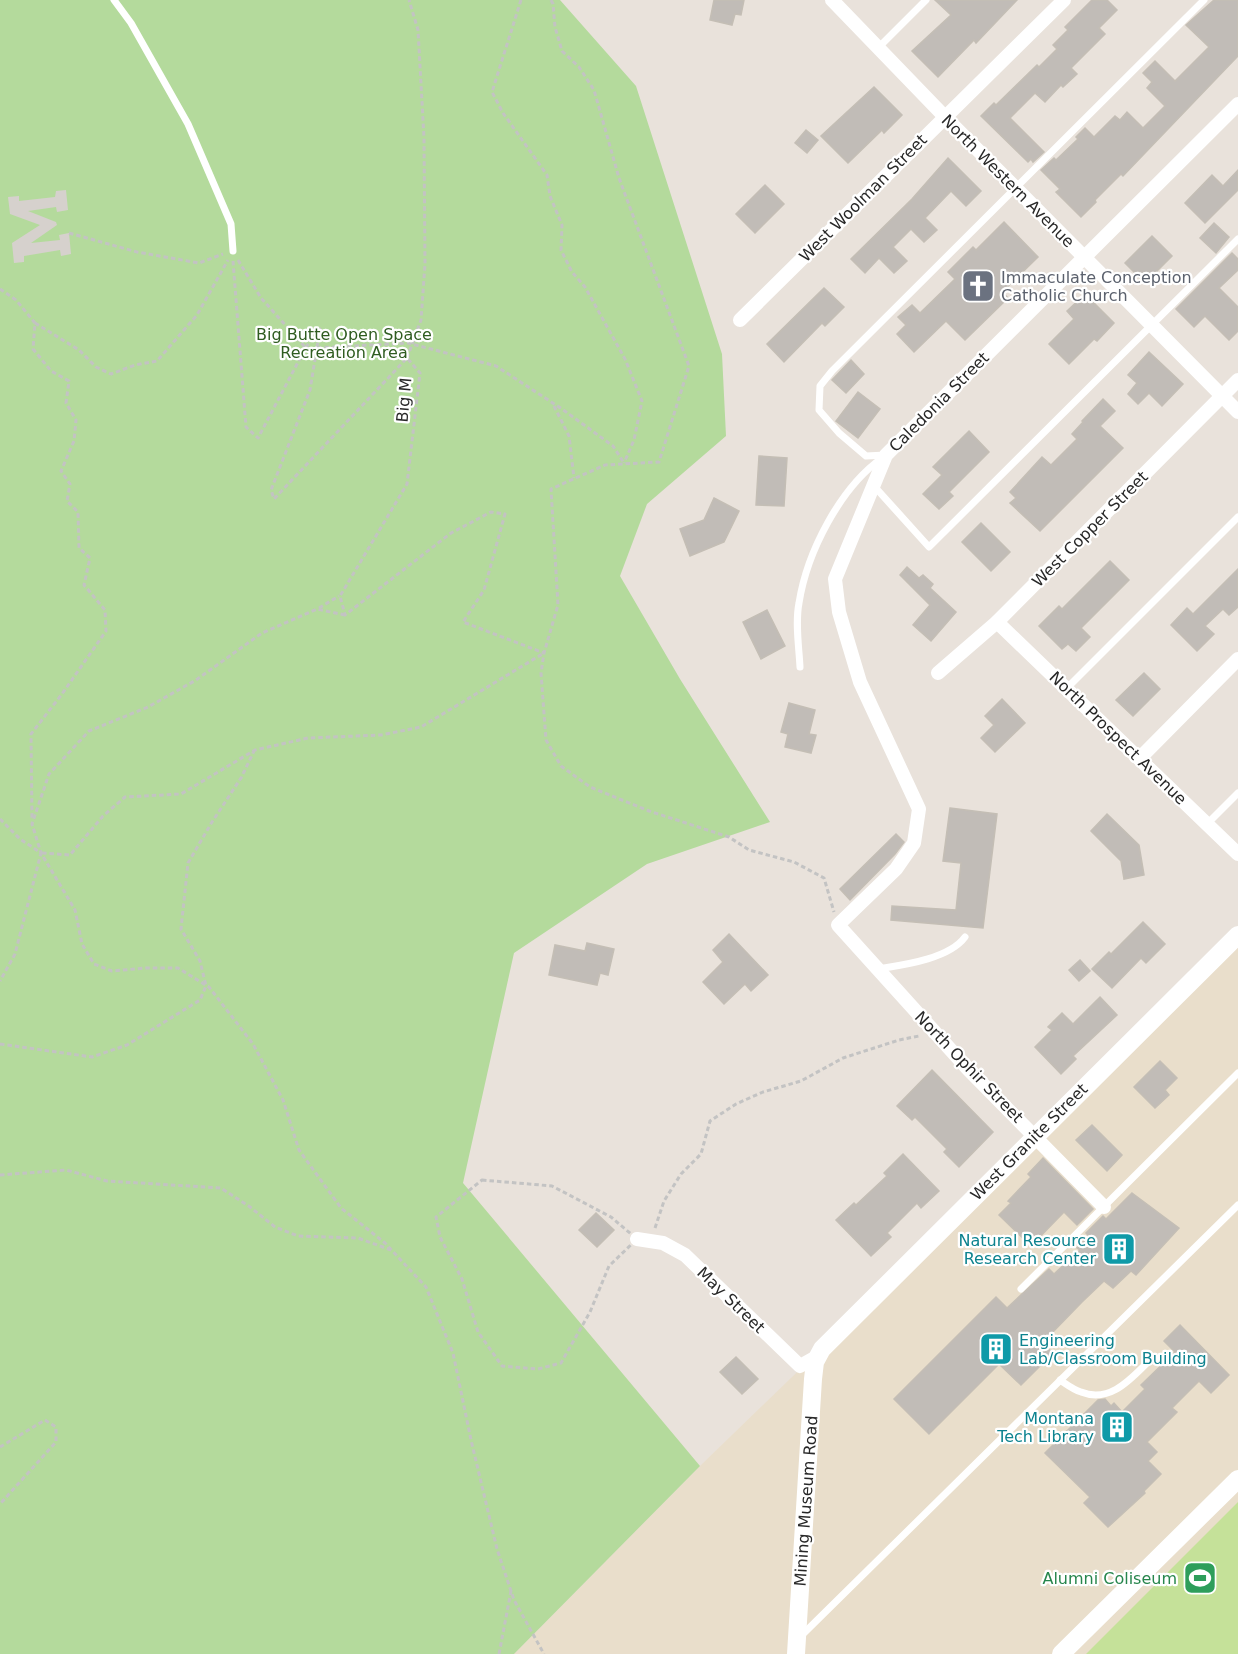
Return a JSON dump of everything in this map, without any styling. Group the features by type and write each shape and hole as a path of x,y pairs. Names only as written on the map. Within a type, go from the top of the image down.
{"street":[{"name":"North Western Avenue","path":"832,0 1238,412"},
{"name":"West Woolman Street","path":"740,320 1064,0"},
{"name":"Caledonia Street","path":"838,925 896,869 914,843 919,809 860,682 839,612 835,579 886,455 1238,104"},
{"name":"West Copper Street","path":"938,673 997,622 1238,380"},
{"name":"North Prospect Avenue","path":"997,622 1238,854"},
{"path":"1140,758 1238,659"},
{"name":"North Ophir Street","path":"838,925 968,1069 1104,1207"},
{"name":"West Granite Street","path":"820,1353 1238,935"},
{"name":"May Street","path":"643,1240 663,1243 685,1255 800,1366 820,1353"},
{"name":"Mining Museum Road","path":"797,1647 813,1379 820,1353"},
{"path":"1061,1654 1238,1479"}],"lane":[{"path":"114,0 131,23 188,124 231,224 233,251"},
{"path":"878,48 926,0"},
{"path":"886,455 866,456 838,433 819,410 820,386 832,370 1204,0"},
{"path":"874,486 929,547 1238,239"},
{"path":"800,668 799,604 809,566 822,534 846,494 866,470 886,455"},
{"path":"1067,688 1238,517"},
{"path":"1207,824 1238,793"},
{"path":"878,969 909,964 941,954 961,943 965,937"},
{"path":"1021,1289 1238,1072"},
{"path":"797,1647 1060,1380 1238,1205"},
{"path":"1060,1380 1082,1393 1109,1394 1130,1380 1147,1363"}],"path":[{"path":"407,358 421,320 424,264 424,138 418,30 409,0"},
{"path":"521,0 492,92 503,113 547,175 550,196 562,225 561,250 572,272 585,287 625,359 642,402 634,440 624,464"},
{"path":"551,0 562,51 579,67 594,90 619,178 689,366 659,462 605,465 551,489 558,605 544,653 541,674 546,740 561,766 590,787 649,811 729,837 749,850 794,862 824,878 838,925"},
{"path":"69,233 137,252 199,263 233,251"},
{"path":"0,289 16,300 35,323 79,350 96,367 111,374 135,365 157,361 197,315 233,251"},
{"path":"233,251 261,298 306,347"},
{"name":"Big M","path":"233,251 246,428 258,438 306,347 320,329 310,390 272,490 274,499 407,358 420,373 407,484 340,596"},
{"path":"35,323 33,349 51,371 69,381 66,403 76,420 74,441 60,471 70,484 67,501 78,512 79,548 90,558 84,585 105,610 106,631 31,734 32,824 41,853 75,910 82,944 94,964 112,970 178,968 206,986 253,1044 283,1100 299,1150 341,1208 393,1251 426,1287 453,1353 497,1549 514,1600 544,1654"},
{"path":"317,348 412,344 496,366 613,446 624,464"},
{"path":"553,404 569,436 574,478"},
{"path":"345,615 451,533 492,512 505,514 484,590 463,621 544,653"},
{"path":"32,824 49,774 89,731 148,706 196,680 262,633 318,609 340,596 345,615"},
{"path":"318,609 345,615"},
{"path":"0,819 20,839 41,853 70,855 102,816 125,797 181,794 255,750 308,738 381,735 421,727 544,653"},
{"path":"0,1044 92,1057 127,1045 200,1000 206,986 200,962 181,929 188,863 242,778 255,750"},
{"path":"0,981 15,954 41,853"},
{"path":"643,1240 611,1217 552,1186 482,1180 436,1217 440,1237 462,1279 478,1332 502,1366 538,1369 561,1363 590,1312 609,1266 643,1240 681,1174 701,1154 710,1121 736,1104 763,1092 801,1081 843,1058 899,1040 936,1033"},
{"path":"0,1175 66,1170 107,1181 220,1188 250,1207 275,1227 298,1236 358,1238 393,1251"},
{"path":"0,1447 45,1420 56,1427 56,1442 0,1504"},
{"path":"499,1654 511,1590"}],"shaded area":[{"path":"66,190 68,210 57,212 56,207 28,211 56,222 57,225 31,243 60,240 59,235 69,233 71,254 61,256 60,250 24,256 24,262 14,263 12,243 40,225 10,214 8,197 19,196 19,201 55,197 56,191"},
{"path":"1238,935 1238,1654 514,1654 700,1466"}],"green space":[{"name":"Big Butte Open Space Recreation Area","path":"0,0 560,0 636,86 722,354 726,436 647,504 620,576 680,679 770,822 647,864 514,953 463,1183 700,1466 514,1654 0,1654"},
{"name":"Alumni Coliseum","path":"1238,1502 1238,1654 1086,1654"}],"building":[{"path":"714,0 744,0 741,15 735,14 732,25 710,20"},
{"path":"935,0 1017,0 976,43 974,40 938,77 912,51 951,15"},
{"path":"1092,0 1107,0 1117,10 1099,28 1105,34 1071,68 1077,74 1063,87 1061,85 1045,102 1035,93 1010,118 1044,152 1033,162 1031,159 1028,162 981,116 1057,49 1053,45 1068,30 1065,27"},
{"path":"1214,0 1238,0 1238,56 1123,176 1121,174 1095,200 1096,202 1081,217 1056,192 1060,189 1041,170 1054,158 1056,160 1078,139 1076,137 1085,128 1094,137 1115,116 1120,120 1127,112 1143,128 1165,106 1147,88 1152,82 1143,73 1155,61 1175,81 1209,47 1186,25"},
{"path":"874,87 902,115 884,133 882,130 848,163 821,136"},
{"path":"806,130 818,140 807,153 795,143"},
{"path":"948,158 981,191 966,206 951,191 925,218 937,230 924,242 911,229 893,247 907,261 894,273 879,258 865,273 851,259 912,199"},
{"path":"1238,170 1238,190 1205,223 1185,203 1212,175 1223,186"},
{"path":"765,185 784,204 755,233 736,214"},
{"name":"Immaculate Conception Catholic Church","path":"1004,222 1038,257 1002,292 1008,298 965,340 946,321 914,352 897,334 906,325 898,317 912,305 920,313 955,279 948,272 973,247 976,250"},
{"path":"1214,223 1229,237 1216,253 1200,238"},
{"path":"1152,236 1172,256 1145,283 1125,263"},
{"path":"1232,253 1238,259 1238,270 1219,288 1238,307 1238,331 1229,340 1205,316 1194,327 1176,309"},
{"path":"824,288 844,307 825,326 822,323 784,362 767,344"},
{"path":"1085,294 1114,323 1097,341 1094,339 1069,364 1049,344 1074,319 1067,311"},
{"path":"1149,352 1183,384 1162,406 1149,393 1138,404 1128,394 1137,383 1128,375"},
{"path":"851,360 864,374 846,393 832,380"},
{"path":"858,392 880,409 858,438 836,421"},
{"path":"1103,399 1115,411 1100,426 1123,448 1040,531 1010,503 1016,498 1010,492 1042,457 1051,465 1077,439 1072,434"},
{"path":"969,431 989,452 949,492 953,496 939,509 923,494 942,475 933,467"},
{"path":"759,456 787,458 784,506 756,505"},
{"path":"714,498 739,511 724,542 690,556 680,529 704,520"},
{"path":"981,523 1010,552 991,571 962,542"},
{"path":"1110,561 1129,580 1081,628 1090,637 1076,651 1068,644 1062,649 1039,626 1059,606 1062,609"},
{"path":"907,567 919,578 923,575 933,584 930,588 956,612 931,641 913,625 930,605 900,575"},
{"path":"1238,569 1238,607 1229,615 1223,609 1205,626 1214,634 1197,651 1171,625 1187,608 1193,614"},
{"path":"767,610 785,646 761,659 743,622"},
{"path":"1144,673 1160,689 1133,716 1116,700"},
{"path":"1002,699 1025,723 995,752 981,738 994,725 985,716"},
{"path":"789,703 815,710 809,734 816,735 811,753 785,747 788,734 781,732"},
{"path":"950,808 997,814 983,928 891,920 892,906 956,910 961,863 943,861"},
{"path":"1107,814 1139,845 1144,875 1124,879 1121,861 1091,831"},
{"path":"896,834 904,842 850,900 840,889"},
{"path":"1143,922 1165,944 1146,963 1141,958 1112,988 1092,969 1109,952 1111,954"},
{"path":"729,934 768,975 751,991 745,984 724,1004 703,982 723,962 713,950"},
{"path":"587,943 614,949 608,975 600,973 597,985 549,975 555,945 585,951"},
{"path":"1080,960 1090,971 1079,981 1069,970"},
{"path":"1100,997 1117,1015 1073,1056 1076,1059 1061,1074 1035,1047 1052,1030 1048,1027 1062,1013 1073,1024"},
{"path":"1160,1061 1177,1078 1165,1090 1169,1095 1155,1108 1134,1087"},
{"path":"932,1070 993,1132 959,1167 944,1152 947,1149 915,1117 912,1120 897,1106"},
{"path":"1092,1125 1122,1155 1107,1171 1076,1140"},
{"path":"903,1154 939,1191 921,1208 917,1203 887,1233 891,1237 871,1256 836,1220 887,1176 884,1173"},
{"path":"1043,1158 1093,1209 1077,1225 1064,1212 1031,1246 999,1215 1011,1203 1008,1201 1031,1177 1028,1174"},
{"name":"Engineering Lab/Classroom Building","path":"1132,1193 1179,1228 1136,1275 1131,1271 1113,1288 1104,1281 1082,1302 1050,1335 1053,1338 1045,1346 1053,1353 1021,1385 999,1364 929,1434 894,1399 996,1297 1007,1308 1049,1269 1054,1274 1080,1250 1077,1248 1089,1236 1086,1233 1103,1216 1106,1219"},
{"path":"596,1213 614,1230 597,1247 579,1230"},
{"name":"Montana Tech Library","path":"1180,1325 1229,1375 1211,1393 1199,1381 1172,1408 1177,1412 1147,1442 1157,1452 1148,1461 1161,1474 1144,1491 1145,1493 1108,1527 1084,1503 1090,1497 1045,1453 1098,1400 1105,1399 1111,1406 1114,1403 1122,1412 1145,1389 1141,1385 1175,1352 1164,1341"},
{"path":"736,1357 758,1379 742,1394 720,1372"}],"place":[{"name":"Immaculate Conception Catholic Church","path":"978,286"},
{"name":"Natural Resource Research Center","path":"1119,1249"},
{"name":"Engineering Lab/Classroom Building","path":"996,1349"},
{"name":"Montana Tech Library","path":"1117,1427"},
{"name":"Alumni Coliseum","path":"1200,1578"}]}
